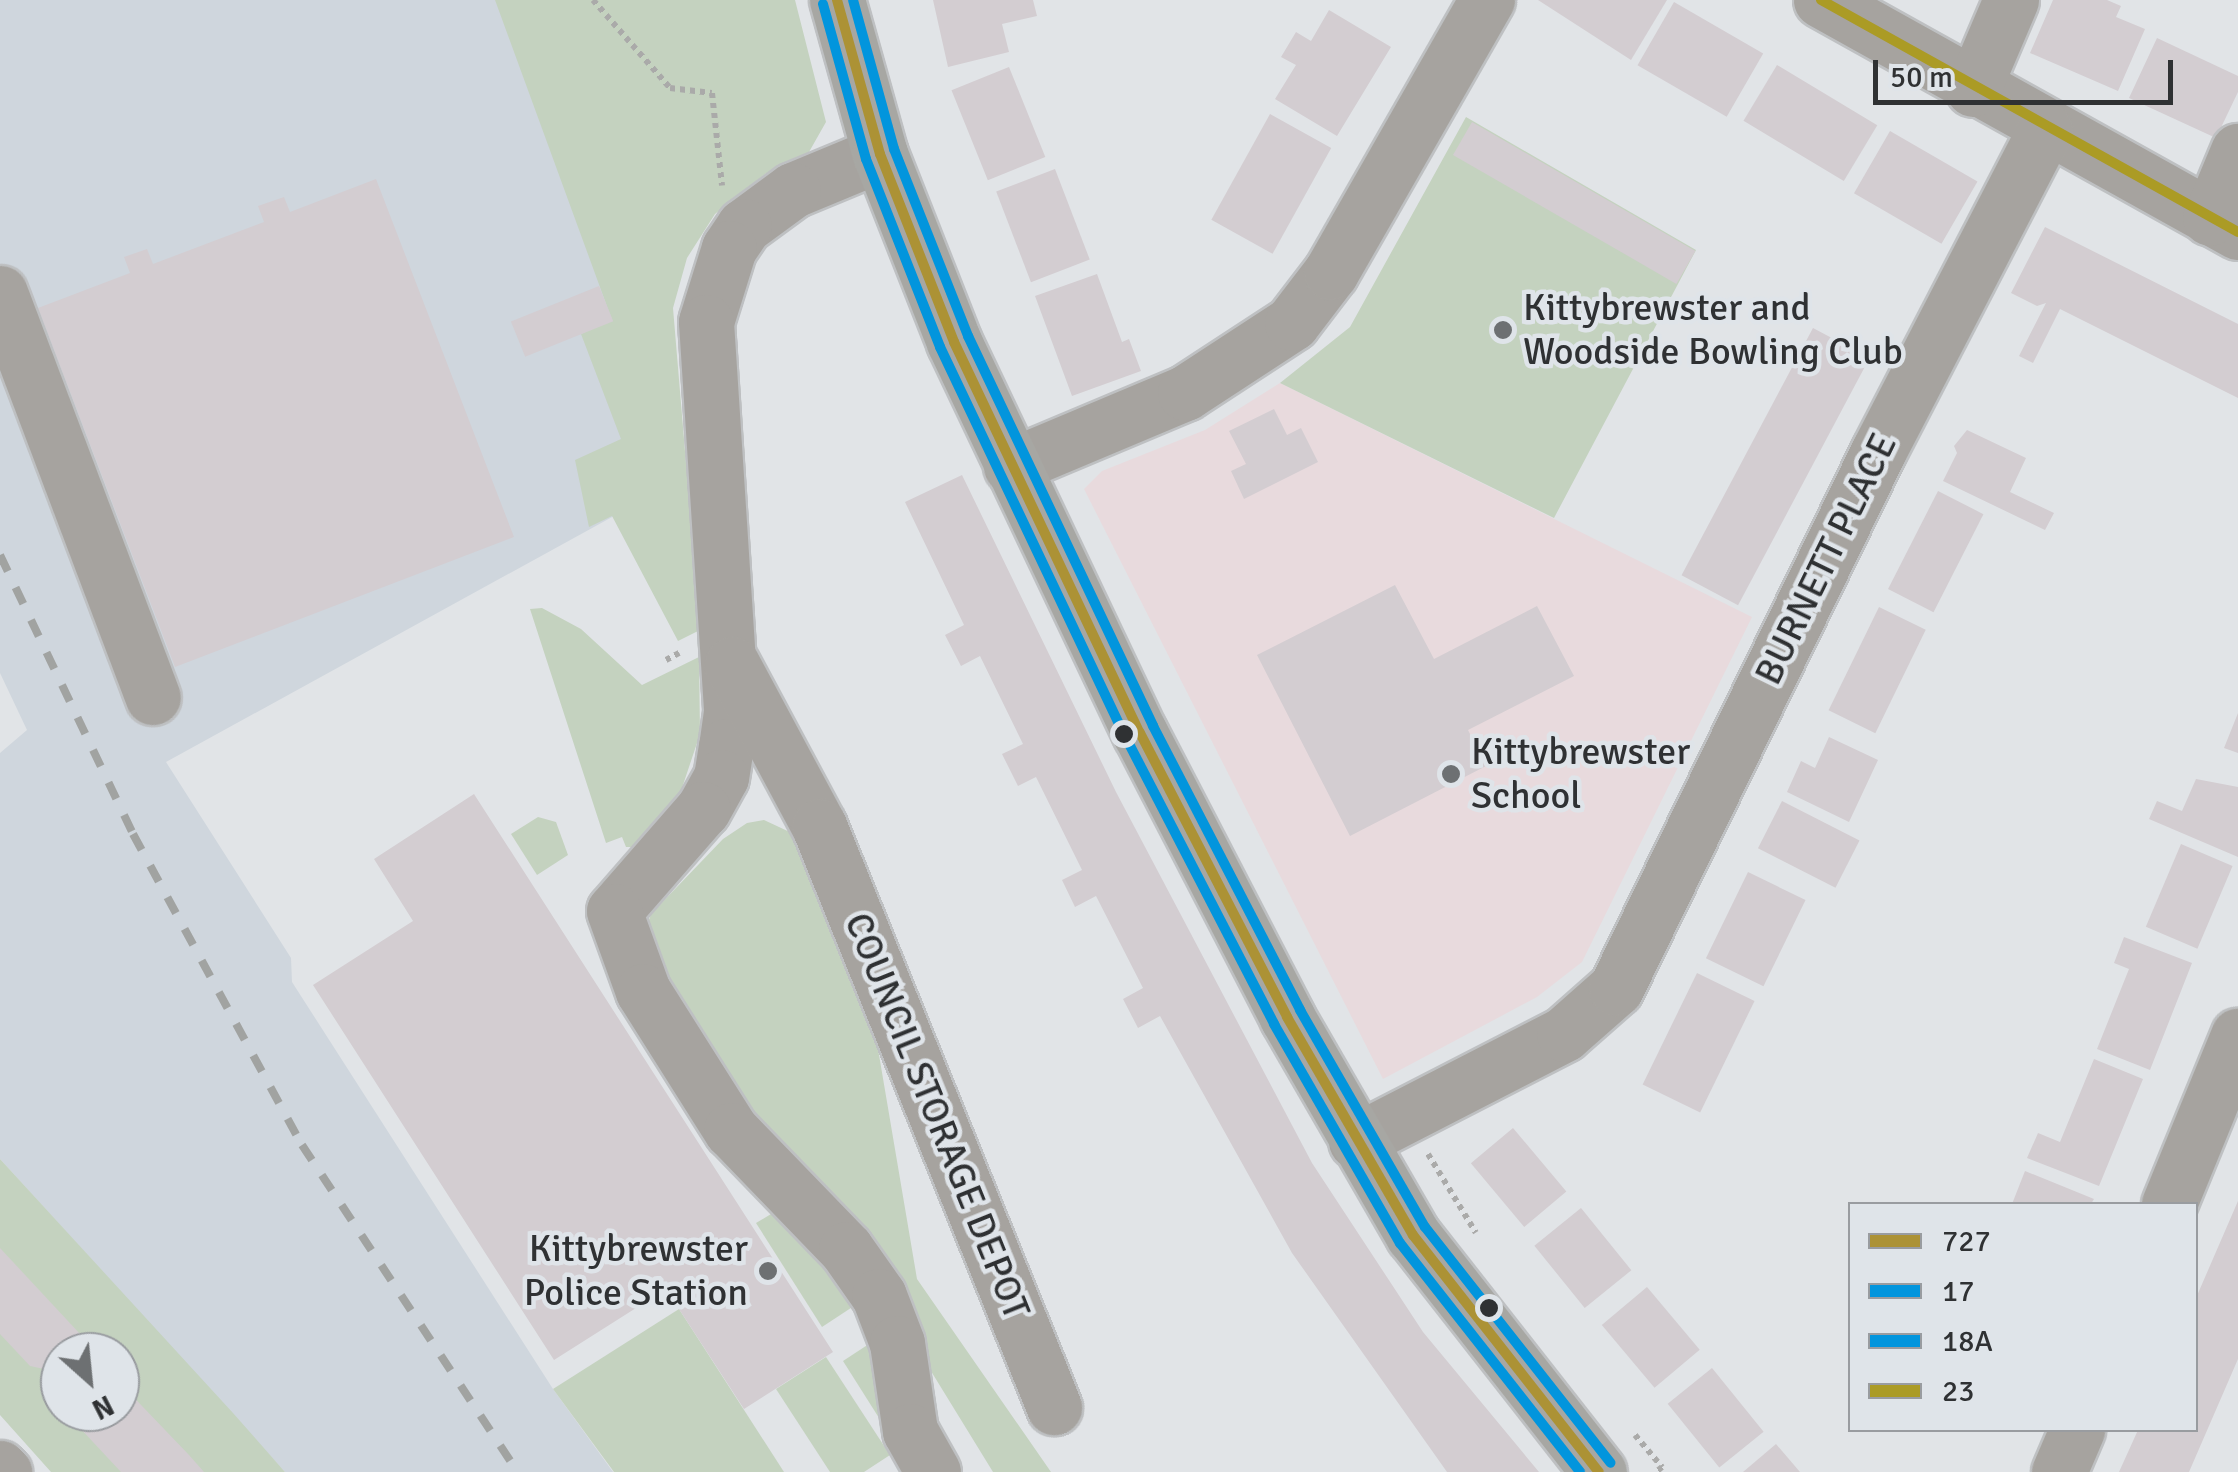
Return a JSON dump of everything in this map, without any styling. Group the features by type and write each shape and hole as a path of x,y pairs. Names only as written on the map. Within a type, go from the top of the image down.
{"main road":[{"path":"837,0 880,154 1011,466 1149,751 1356,1142 1471,1314 1599,1472"}],"street":[{"path":"1011,466 1184,393 1292,322 1331,272 1487,0"},
{"path":"1821,0 2045,130 2224,225 2238,151"},
{"path":"1972,89 2012,0"},
{"name":"BURNETT PLACE","path":"1356,1142 1564,1034 1616,988 1869,470 2045,130"},
{"path":"880,154 793,190 744,226 729,248 706,322 731,712 721,776 678,845 614,911 643,991 731,1130 846,1248 879,1296 897,1343 910,1430 934,1472"},
{"path":"0,293 153,697"},
{"name":"COUNCIL STORAGE DEPOT","path":"726,652 819,826 1054,1406"},
{"path":"721,776 757,775 819,826"},
{"path":"2170,1202 2238,1036"},
{"path":"2059,1472 2075,1432"}],"path":[{"path":"593,0 670,88 712,93 718,176 744,226"},
{"path":"1407,1114 1482,1242"},
{"path":"1626,1424 1662,1466 1656,1472"}],"shaded area":[{"path":"0,0 658,0 654,494 166,762 291,958 292,982 553,1389 613,1472 285,1472 0,1159 0,753 27,730 0,673"},
{"name":"Kittybrewster School","path":"1280,383 1752,617 1582,962 1537,997 1383,1079 1084,489 1102,471 1205,430"}],"green space":[{"path":"495,0 795,0 826,122 809,152 765,174 715,214 687,258 673,308 700,630 678,641 612,516 589,527 575,460 621,439 581,334 612,320"},
{"path":"1466,117 1696,250 1554,518 1280,383 1350,327"},
{"path":"542,608 581,629 642,685 699,657 700,734 681,791 636,847 626,847 622,837 606,843 530,609"},
{"path":"538,817 556,822 568,855 537,875 511,834"},
{"path":"764,820 794,834 877,1043 917,1279 1051,1472 993,1472 918,1350 647,958 644,934 651,914 723,839 747,823"},
{"path":"0,1159 285,1472 51,1472 0,1415"},
{"path":"781,1208 860,1302 822,1327 756,1223"},
{"path":"679,1309 784,1472 614,1472 553,1389"},
{"path":"875,1340 886,1429 843,1361"},
{"path":"826,1357 890,1455 864,1472 830,1472 776,1389"}],"building":[{"path":"933,0 1033,0 1037,16 1002,24 1009,52 948,67"},
{"path":"1538,0 1667,0 1631,60"},
{"path":"2053,0 2107,0 2121,6 2116,17 2145,29 2118,91 2030,53"},
{"path":"1674,2 1763,54 1727,117 1638,65"},
{"path":"1329,10 1391,47 1337,136 1275,99 1296,65 1281,57 1296,32 1311,41"},
{"path":"2157,38 2238,76 2238,92 2216,138 2129,98"},
{"path":"1777,65 1877,125 1844,181 1744,121"},
{"path":"1009,67 1045,157 988,180 952,90"},
{"path":"1270,114 1331,148 1273,254 1211,220"},
{"path":"1472,122 1695,251 1676,284 1453,155"},
{"path":"1890,131 1977,182 1941,244 1854,193"},
{"path":"1055,169 1090,260 1031,282 996,192"},
{"path":"376,179 514,537 175,667 38,308 130,273 124,257 147,249 153,264 264,222 258,206 284,197 290,212"},
{"path":"2045,227 2238,324 2238,398 2060,309 2033,363 2019,356 2046,303 2037,306 2011,293"},
{"path":"1097,274 1122,342 1129,339 1141,371 1072,396 1035,296"},
{"path":"599,286 613,321 525,357 511,322"},
{"path":"1813,328 1870,358 1738,605 1682,575"},
{"path":"1274,409 1287,435 1301,428 1318,462 1244,499 1231,471 1246,464 1229,431"},
{"path":"1967,430 2026,458 2010,492 2054,513 2045,530 1943,481 1957,453 1954,446"},
{"path":"962,475 1116,792 1312,1163 1423,1332 1539,1472 1447,1472 1292,1253 1160,1016 1138,1028 1123,999 1143,988 1096,896 1075,907 1062,880 1082,870 1036,777 1018,786 1002,754 1023,744 980,656 961,666 945,635 964,625 905,502"},
{"path":"1938,491 1983,514 1934,612 1888,589"},
{"path":"1395,585 1434,659 1537,606 1574,676 1468,730 1486,766 1350,836 1257,655"},
{"path":"1879,607 1926,630 1875,733 1829,710"},
{"path":"2238,713 2238,753 2224,748"},
{"path":"1829,737 1878,760 1849,822 1787,792 1801,761 1815,768"},
{"path":"2196,779 2238,787 2238,857 2149,819 2157,801 2182,811"},
{"path":"474,794 833,1352 744,1409 666,1289 554,1360 313,985 413,921 374,859"},
{"path":"1782,801 1860,840 1835,888 1758,848"},
{"path":"2181,844 2233,866 2197,949 2146,927"},
{"path":"1748,872 1806,900 1763,986 1706,958"},
{"path":"2124,937 2192,963 2150,1070 2097,1049 2129,969 2114,963"},
{"path":"1697,973 1755,1001 1700,1113 1643,1084"},
{"path":"2094,1059 2143,1079 2099,1186 2027,1158 2038,1133 2060,1142"},
{"path":"1513,1128 1566,1192 1524,1227 1471,1163"},
{"path":"2025,1171 2094,1199 2092,1202 2013,1202"},
{"path":"2238,1201 2238,1359 2189,1472 2119,1472 2137,1432 2198,1432 2198,1293"},
{"path":"1581,1208 1631,1270 1585,1308 1534,1246"},
{"path":"0,1248 78,1332 40,1332 40,1368 30,1366 0,1334"},
{"path":"1647,1287 1700,1350 1655,1388 1602,1325"},
{"path":"1712,1368 1764,1432 1719,1468 1668,1404"},
{"path":"140,1404 204,1472 121,1472 84,1432 140,1432"},
{"path":"1776,1444 1800,1472 1743,1472"}],"railway":[{"path":"0,555 133,834 302,1145 518,1472"}],"transit line":[{"name":"727","path":"837,0 880,154 954,342 1140,733 1287,1017 1413,1235 1599,1472"},
{"name":"18A","path":"853,0 894,149 968,336 1153,726 1300,1010 1425,1227 1611,1463"},
{"name":"23","path":"1821,0 2238,232"},
{"name":"17","path":"823,4 866,159 940,347 1127,740 1274,1024 1400,1243 1580,1472"}],"place":[{"name":"Kittybrewster and Woodside Bowling Club","path":"1503,330"},
{"name":"Kittybrewster School","path":"1451,774"},
{"name":"Kittybrewster Police Station","path":"768,1271"}]}
